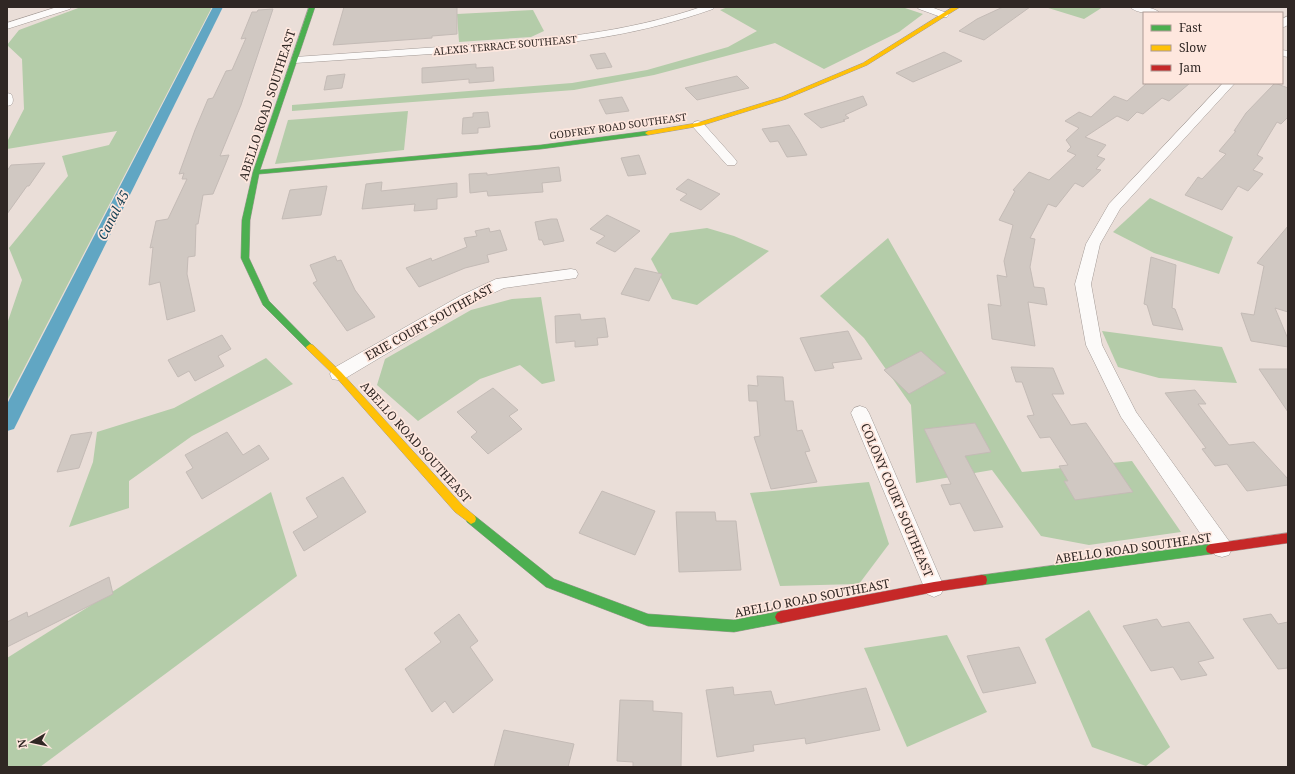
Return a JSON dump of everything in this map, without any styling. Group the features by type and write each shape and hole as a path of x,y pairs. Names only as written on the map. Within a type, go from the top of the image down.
{"street":[{"path":"7,26 67,7"},
{"name":"ABELLO ROAD SOUTHEAST","path":"312,7 256,172 246,220 245,258 266,302 338,374 459,509 550,583 648,620 734,626 934,587 1288,538"},
{"name":"ALEXIS TERRACE SOUTHEAST","path":"295,60 543,43 604,36 657,24 710,7"},
{"path":"922,7 944,15"},
{"name":"GODFREY ROAD SOUTHEAST","path":"256,172 541,147 698,126 784,98 865,64 957,7"},
{"path":"1135,7 1152,12"},
{"path":"1222,548 1130,416 1094,345 1083,284 1093,244 1114,207 1228,84"},
{"path":"698,126 731,162"},
{"name":"ERIE COURT SOUTHEAST","path":"338,374 465,300 501,283 571,274"},
{"name":"COLONY COURT SOUTHEAST","path":"860,413 934,587"}],"green space":[{"path":"81,7 212,7 7,401 7,324 22,280 9,248 68,176 62,156 109,145 117,131 7,149 7,142 24,109 22,59 7,45 19,30"},
{"path":"728,7 902,7 923,14 899,32 824,69 775,43 654,75 574,90 292,111 292,105 572,83 647,70 728,47 757,31 720,10"},
{"path":"1045,7 1103,7 1084,19"},
{"path":"533,10 544,31 531,37 459,42 457,14"},
{"path":"408,111 404,150 275,164 288,120"},
{"path":"1150,198 1233,237 1219,274 1154,253 1113,232"},
{"path":"707,228 734,236 769,251 697,305 672,299 651,259 670,233"},
{"path":"888,238 1022,472 1132,461 1181,532 1089,545 1041,536 992,470 916,483 911,405 864,338 820,296"},
{"path":"541,297 555,381 542,384 520,365 480,379 418,421 377,385 385,359 471,310 512,299"},
{"path":"1102,331 1222,347 1237,383 1159,378 1118,367"},
{"path":"266,358 293,384 192,436 129,481 129,508 69,527 93,462 97,432 174,408"},
{"path":"869,482 889,544 859,584 780,586 750,493"},
{"path":"271,492 297,576 40,767 7,767 7,658"},
{"path":"1089,610 1170,747 1146,766 1092,747 1045,639"},
{"path":"947,635 987,712 907,747 864,648"}],"building":[{"path":"344,7 457,7 457,34 432,36 432,38 333,45"},
{"path":"1003,7 1030,7 984,40 959,31 977,19"},
{"path":"273,9 241,105 220,156 229,155 213,194 203,195 198,224 196,224 195,256 188,257 187,274 195,311 167,320 160,282 149,285 153,247 150,248 156,221 168,219 187,179 182,179 184,173 179,174 195,130 208,99 213,98 226,71 232,70 246,38 241,39 252,12"},
{"path":"944,52 962,61 913,82 896,73"},
{"path":"605,53 612,67 597,69 590,55"},
{"path":"476,64 476,68 493,67 494,81 469,83 469,79 422,83 422,68"},
{"path":"345,74 342,88 324,90 327,76"},
{"path":"737,76 749,88 697,100 685,88"},
{"path":"1146,84 1189,84 1169,101 1162,98 1143,114 1137,112 1128,121 1117,116 1085,137 1106,145 1097,156 1105,159 1096,169 1101,170 1083,187 1075,183 1056,207 1048,204 1030,238 1035,239 1030,267 1034,287 1044,288 1047,305 1028,302 1035,346 992,339 988,304 1001,306 997,275 1007,277 1004,261 1013,225 999,220 1015,191 1013,190 1029,172 1049,180 1076,155 1067,151 1071,147 1066,140 1079,128 1065,121 1079,112 1091,117 1114,96 1127,101"},
{"path":"1274,84 1288,88 1288,117 1281,124 1277,122 1257,155 1263,158 1253,170 1263,174 1248,191 1238,186 1222,210 1185,195 1198,177 1202,179 1226,154 1219,151 1236,131 1234,131 1246,113"},
{"path":"863,96 867,105 845,115 849,118 843,120 845,121 821,128 804,114"},
{"path":"622,97 629,111 606,114 599,100"},
{"path":"488,112 490,127 478,128 478,133 462,134 463,118 473,117 473,113"},
{"path":"789,125 807,155 787,157 778,141 770,142 762,129"},
{"path":"639,155 646,174 628,176 621,158"},
{"path":"45,163 7,214 7,171 11,165"},
{"path":"559,167 561,181 542,183 543,192 488,196 487,191 470,193 469,174 487,173 487,175"},
{"path":"688,179 720,194 701,210 680,200 687,194 676,189"},
{"path":"382,182 381,191 457,183 457,197 437,199 437,209 414,211 415,204 362,209 366,184"},
{"path":"327,186 321,215 282,219 290,190"},
{"path":"607,215 640,231 615,252 596,243 605,236 590,229"},
{"path":"557,219 564,241 544,245 542,240 539,240 535,222"},
{"path":"1288,226 1288,312 1275,308 1288,339 1288,347 1251,341 1241,313 1254,315 1264,266 1257,263"},
{"path":"489,228 490,232 500,230 507,250 487,255 489,262 465,268 419,287 406,268 431,258 432,261 467,247 464,238 477,236 475,231"},
{"path":"335,256 337,261 341,260 355,290 375,317 347,331 313,283 317,281 310,265"},
{"path":"1151,257 1176,265 1172,308 1175,309 1183,330 1153,325 1147,305 1144,304"},
{"path":"635,268 662,274 649,301 621,294"},
{"path":"580,314 581,320 605,318 608,337 597,338 598,345 575,347 575,341 556,343 555,316"},
{"path":"848,331 862,359 832,363 834,368 815,371 800,338"},
{"path":"222,335 231,349 218,356 224,366 195,381 189,371 178,377 168,360"},
{"path":"921,351 946,373 909,394 884,370"},
{"path":"1011,367 1053,368 1064,394 1052,394 1071,425 1086,423 1133,492 1075,500 1064,481 1068,481 1059,466 1068,465 1050,437 1040,438 1027,416 1034,415 1022,382 1016,382"},
{"path":"1259,369 1288,369 1288,412"},
{"path":"757,376 783,377 785,401 793,401 797,431 802,430 810,451 805,452 817,482 771,489 754,437 760,436 757,401 749,401 748,385 758,386"},
{"path":"493,388 518,410 509,416 522,429 488,454 471,437 477,432 457,412"},
{"path":"1195,390 1206,404 1198,404 1229,445 1254,442 1288,479 1288,485 1247,491 1227,464 1215,466 1202,449 1206,448 1165,393"},
{"path":"975,423 991,452 965,456 1003,527 974,531 960,503 950,505 941,485 951,484 924,429"},
{"path":"92,432 79,468 57,472 71,435"},
{"path":"227,432 243,455 259,445 269,459 202,499 186,472 193,468 185,455"},
{"path":"343,477 366,512 304,551 293,532 318,517 306,498"},
{"path":"602,491 655,511 635,555 579,533"},
{"path":"676,512 715,512 716,521 736,521 741,570 679,572"},
{"path":"109,577 113,594 7,647 7,622 27,612 28,617"},
{"path":"459,614 478,641 470,647 493,680 453,713 445,701 432,712 405,669 441,642 434,633"},
{"path":"1271,614 1278,624 1288,622 1288,668 1278,669 1243,619"},
{"path":"1157,619 1162,627 1189,622 1214,658 1198,662 1207,675 1181,680 1173,667 1151,671 1123,626"},
{"path":"1019,647 1036,683 983,693 967,656"},
{"path":"733,687 734,695 771,691 775,705 866,688 880,730 806,744 805,738 753,745 754,751 717,757 706,690"},
{"path":"620,700 653,701 653,711 682,713 681,767 633,767 633,762 617,761"},
{"path":"504,730 574,744 568,767 494,767"}],"waterway":[{"name":"Canal 45","path":"7,423 218,7"}],"traffic: fast":[{"path":"310,347 266,303 245,258 246,220 256,172 312,7"},
{"path":"256,172 541,147 648,133"},
{"path":"471,519 550,583 648,620 734,626 781,617"},
{"path":"982,580 1211,549"}],"traffic: slow":[{"path":"648,133 698,125 784,98 865,64 957,7"},
{"path":"310,347 338,374 459,509 471,519"}],"traffic: jam":[{"path":"1211,549 1288,538"},
{"path":"781,617 934,587 982,580"}]}
